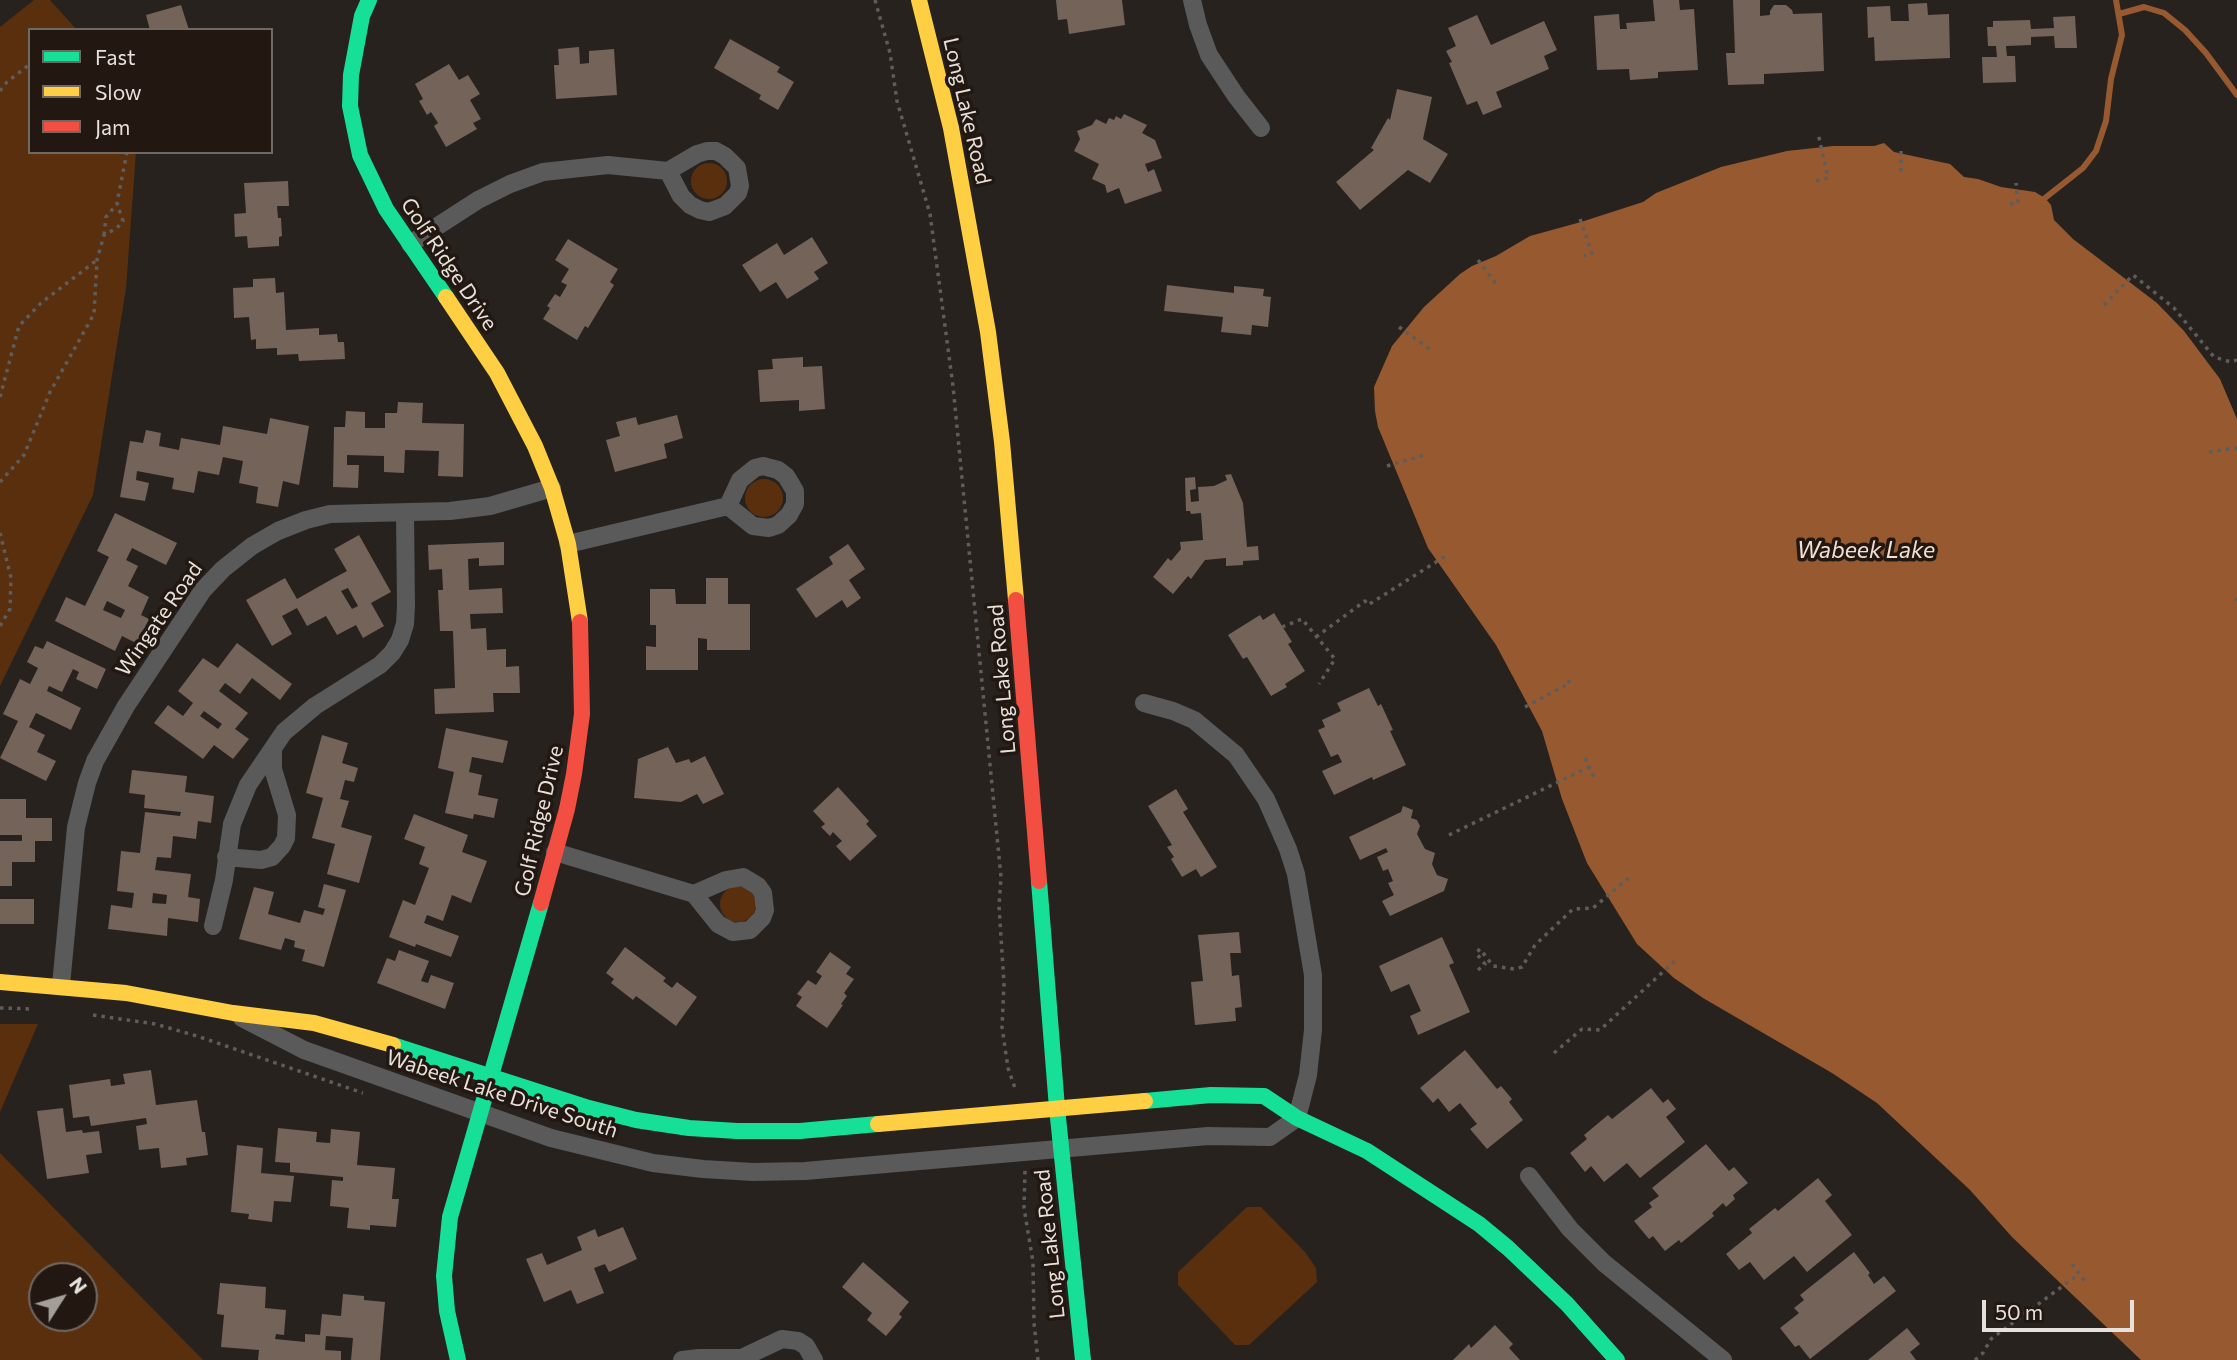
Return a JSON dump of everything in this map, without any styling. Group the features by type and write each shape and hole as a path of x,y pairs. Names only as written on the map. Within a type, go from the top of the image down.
{"street":[{"name":"Golf Ridge Drive","path":"369,0 362,16 351,75 351,106 360,155 372,183 410,244 497,373 529,435 552,488 568,544 581,628 582,714 574,774 492,1077 454,1199 446,1241 444,1276 447,1311 458,1360"},
{"name":"Long Lake Road","path":"919,0 940,79 970,222 995,387 1022,660 1057,1108 1083,1360"},
{"path":"1192,0 1209,55 1261,128"},
{"path":"410,244 478,200 543,172 608,165 668,171"},
{"name":"Wingate Road","path":"61,985 76,827 95,761 126,706 203,590 223,569 252,546 278,531 330,514 405,513 490,506 552,488"},
{"path":"568,544 728,506"},
{"path":"213,926 224,880 228,840 248,785 284,732 298,719 380,665 400,640 405,624 406,606 405,513"},
{"path":"1144,704 1173,711 1194,720 1236,755 1266,799 1288,849 1303,907 1314,985 1310,1056 1297,1118"},
{"path":"226,857 261,860 272,857 286,838 286,815 273,769 272,749"},
{"path":"555,852 694,894"},
{"name":"Wabeek Lake Drive South","path":"0,982 61,985 126,993 233,1013 314,1023 636,1120 689,1128 800,1131 1239,1094 1264,1096 1297,1118 1367,1151 1479,1224 1534,1271 1617,1360"},
{"name":"Wabeek Lake Drive South","path":"233,1013 304,1050 481,1115 608,1154 653,1163 753,1172 805,1171 1208,1136 1270,1137 1297,1118"},
{"path":"1529,1177 1552,1208 1595,1254 1723,1360"},
{"path":"682,1360 743,1359 773,1341 790,1339 806,1346 814,1360"}],"path":[{"path":"876,0 890,53 897,101 930,214 953,386 1001,877 999,906 1004,984 1002,1027 1008,1068 1017,1094"},
{"path":"0,91 28,66"},
{"path":"1816,181 1828,178 1818,133"},
{"path":"1901,151 1901,176"},
{"path":"0,482 24,455 50,392 94,314 97,260 106,218 117,204 127,154"},
{"path":"2010,204 2018,203 2016,183"},
{"path":"104,235 123,221 117,204"},
{"path":"1580,219 1592,253 1584,256"},
{"path":"0,397 19,326 41,303 97,260"},
{"path":"1478,260 1497,285"},
{"path":"2104,304 2133,275 2174,308 2214,357 2231,362 2237,360"},
{"path":"1399,327 1431,350"},
{"path":"2209,452 2237,448"},
{"path":"1387,466 1424,455"},
{"path":"0,533 11,578 10,608 0,626"},
{"path":"1316,636 1365,601 1368,605 1447,555"},
{"path":"1282,627 1302,619 1335,659 1319,684"},
{"path":"1525,707 1570,683 1566,677"},
{"path":"1585,758 1595,779"},
{"path":"1449,835 1589,767"},
{"path":"1478,970 1485,964 1476,953 1480,950 1493,966 1514,969 1522,967 1535,945 1573,909 1593,908 1631,876"},
{"path":"1553,1053 1582,1029 1600,1030 1678,958"},
{"path":"0,1008 41,1009"},
{"path":"81,1013 155,1024 176,1030 368,1095"},
{"path":"1025,1173 1024,1208 1033,1262 1034,1323 1038,1360"},
{"path":"2072,1264 2087,1284"},
{"path":"1975,1360 1983,1353 1991,1339 2079,1274"}],"shaded area":[{"path":"34,0 50,0 75,28 28,28 28,154 136,154 126,288 93,495 0,686 0,27"},
{"path":"709,163 722,168 727,181 722,194 709,199 696,194 691,181 696,168"},
{"path":"764,479 777,485 783,498 777,511 764,517 751,511 745,498 751,485"},
{"path":"738,886 751,891 756,904 751,917 738,922 725,917 720,904 725,891"},
{"path":"0,1024 38,1024 0,1112"},
{"path":"0,1153 203,1360 0,1360"},
{"path":"1247,1207 1261,1207 1305,1252 1316,1268 1317,1282 1249,1345 1235,1345 1178,1285 1178,1272"}],"water":[{"name":"Wabeek Lake","path":"1884,143 1894,152 1950,164 1964,177 2001,187 2035,192 2045,198 2051,205 2054,220 2073,239 2157,303 2184,331 2220,379 2237,419 2237,1360 2141,1360 2012,1237 1970,1190 1877,1103 1832,1073 1703,998 1674,978 1637,944 1587,863 1562,799 1542,731 1496,645 1428,548 1378,427 1374,387 1392,346 1424,307 1472,266 1496,256 1530,236 1643,202 1656,193 1721,167 1787,151 1833,146 1874,146"}],"building":[{"path":"1056,0 1122,0 1125,25 1069,34 1067,19 1058,20"},
{"path":"1653,0 1679,0 1680,10 1694,9 1698,70 1658,72 1658,78 1630,80 1629,69 1597,70 1594,16 1619,14 1620,29 1627,29 1626,23 1655,21"},
{"path":"1733,0 1760,0 1760,16 1770,15 1774,5 1786,5 1793,14 1822,13 1824,71 1764,74 1764,84 1728,85 1726,53 1735,53"},
{"path":"1927,3 1928,15 1949,14 1950,58 1875,61 1874,37 1868,38 1867,7 1890,6 1891,21 1909,21 1908,4"},
{"path":"181,5 188,28 149,28 146,15"},
{"path":"1477,15 1491,45 1544,21 1557,50 1544,56 1549,69 1496,92 1502,107 1483,115 1477,101 1467,105 1446,51 1456,46 1448,28"},
{"path":"2075,16 2077,48 2055,48 2054,36 2031,37 2031,45 2006,46 2007,56 2015,56 2016,82 1983,83 1982,57 1997,57 1996,46 1988,46 1987,27 1993,27 1993,21 2030,20 2031,29 2054,28 2053,17"},
{"path":"730,39 780,67 777,72 794,82 778,110 759,99 761,95 714,68"},
{"path":"579,47 580,64 589,63 589,51 614,49 617,95 556,99 554,65 559,65 558,49"},
{"path":"449,64 459,80 468,75 480,94 470,100 481,119 473,123 477,129 446,147 434,126 438,123 431,112 427,115 419,101 423,99 415,84"},
{"path":"1397,89 1432,97 1423,139 1448,154 1430,183 1408,170 1360,210 1336,182 1374,150 1371,148 1388,118 1390,120"},
{"path":"1124,114 1147,125 1142,133 1155,140 1162,158 1145,164 1148,172 1154,169 1162,191 1125,204 1119,188 1107,193 1105,185 1092,179 1099,164 1074,151 1080,139 1077,131 1092,125 1096,119 1106,124 1109,118 1114,120 1116,116 1121,119"},
{"path":"288,181 289,206 277,206 282,236 279,237 279,246 248,248 247,236 235,237 234,214 246,213 244,183"},
{"path":"812,237 828,263 814,272 819,279 787,299 776,282 760,292 742,265 777,243 784,255"},
{"path":"568,239 618,269 610,282 614,285 588,328 585,326 577,340 543,319 555,294 560,297 567,285 561,282 569,269 555,260"},
{"path":"275,278 276,293 284,292 286,330 319,328 319,335 337,334 338,342 344,342 345,359 299,361 298,354 277,355 277,348 256,349 256,339 251,340 249,317 234,318 233,288 253,287 253,279"},
{"path":"1167,285 1234,293 1234,286 1264,289 1263,296 1271,297 1268,327 1252,325 1251,335 1221,332 1223,317 1164,311"},
{"path":"803,357 803,367 822,366 825,409 799,411 799,400 760,402 758,370 773,369 772,359"},
{"path":"398,402 423,403 422,423 464,424 463,477 438,476 439,451 405,450 404,473 384,472 384,456 347,455 347,465 359,465 358,488 333,487 334,427 345,427 346,411 365,412 365,428 385,428 385,413 397,413"},
{"path":"677,415 683,438 664,444 667,458 615,472 606,440 620,436 616,422 636,417 638,425"},
{"path":"270,418 309,426 299,485 283,481 278,507 256,503 258,487 239,483 243,461 223,457 219,475 198,471 194,493 172,489 174,478 137,471 136,480 149,483 145,501 120,497 130,441 143,443 146,430 161,433 159,446 179,450 181,438 220,445 223,426 267,434"},
{"path":"1231,474 1243,503 1247,547 1258,546 1259,560 1226,566 1226,558 1205,560 1191,579 1188,576 1173,594 1153,577 1168,558 1171,561 1181,549 1180,542 1203,540 1201,513 1191,514 1186,511 1185,478 1195,477 1196,489 1190,490 1191,502 1199,501 1198,487 1214,486 1227,480 1225,475"},
{"path":"115,513 177,543 166,565 132,548 126,560 138,566 128,586 149,597 141,615 149,619 138,644 122,636 115,651 55,621 66,597 85,606 109,557 97,551","holes":["107,601 125,610 121,618 103,610"]},
{"path":"359,535 391,592 371,603 384,626 363,638 356,625 337,635 326,616 307,626 297,608 282,616 292,634 272,646 246,600 285,578 297,599 347,571 334,549","holes":["348,588 358,606 352,609 341,591"]},
{"path":"504,542 504,565 479,566 479,558 468,559 469,590 502,588 503,613 470,614 471,629 486,628 487,650 506,649 506,667 519,666 520,693 493,693 494,712 435,714 434,689 455,688 453,631 440,631 438,590 443,590 442,569 429,570 428,545"},
{"path":"848,544 865,569 849,580 861,598 847,608 842,600 816,618 796,589 833,564 829,557"},
{"path":"706,578 728,578 728,604 750,604 750,650 707,650 707,639 698,638 698,670 646,670 646,646 656,647 656,625 650,625 650,589 675,589 676,604 706,604"},
{"path":"1274,613 1292,642 1288,644 1305,671 1285,684 1287,687 1271,696 1247,657 1243,659 1228,635 1260,615 1263,620"},
{"path":"47,641 106,669 97,689 76,679 79,672 73,669 62,692 49,686 47,691 81,708 71,730 36,713 29,727 45,735 37,752 56,761 46,781 0,758 18,721 3,714 20,679 30,684 38,668 27,662 35,646 43,649"},
{"path":"237,643 292,684 280,700 252,678 240,694 225,683 219,691 248,713 235,729 249,739 233,759 214,745 203,759 154,723 168,705 183,716 193,703 178,691 203,658 218,668","holes":["204,711 222,724 218,729 200,716"]},
{"path":"1369,688 1378,706 1381,704 1406,765 1334,795 1322,771 1342,762 1338,754 1331,757 1318,730 1325,727 1322,720 1341,711 1337,703"},
{"path":"446,728 508,741 503,763 472,757 469,772 482,775 478,795 498,799 494,818 474,814 473,819 445,813 454,772 438,768"},
{"path":"322,735 348,743 342,763 358,768 354,782 345,780 340,799 349,801 341,827 372,836 359,883 327,874 335,844 312,838 323,798 306,793"},
{"path":"668,747 676,763 689,759 691,763 705,756 724,794 703,804 697,794 681,802 634,798 638,759"},
{"path":"132,770 187,776 185,792 214,796 211,823 198,821 196,839 173,836 171,858 157,857 155,870 191,874 188,897 200,899 198,922 168,918 167,936 108,929 111,905 132,908 134,893 117,891 121,851 140,853 145,812 180,816 181,812 144,808 145,795 129,793","holes":["153,893 167,895 166,904 152,903"]},
{"path":"838,787 869,821 866,824 877,836 850,861 836,846 842,841 833,832 830,836 821,827 825,824 813,811"},
{"path":"1176,789 1188,809 1183,812 1217,867 1201,877 1196,869 1182,877 1167,847 1172,845 1148,806"},
{"path":"0,799 26,799 26,818 52,818 52,841 35,841 35,862 12,862 12,886 0,886 0,841 22,841 22,835 0,835"},
{"path":"1403,806 1413,810 1411,818 1417,820 1420,826 1417,834 1425,849 1435,853 1432,864 1437,875 1448,879 1444,891 1390,916 1382,901 1394,895 1388,883 1393,881 1388,869 1383,871 1377,857 1388,852 1386,848 1360,860 1349,837 1401,812"},
{"path":"414,814 468,835 462,852 487,861 471,903 452,895 443,921 427,915 424,923 459,936 451,957 389,937 403,900 415,905 429,868 419,864 425,847 404,839"},
{"path":"324,884 346,890 324,967 302,961 305,950 294,947 295,941 285,938 281,950 239,939 254,887 274,892 268,914 300,923 304,910 323,915 325,909 318,907"},
{"path":"0,899 34,899 34,924 0,924"},
{"path":"1239,932 1241,953 1230,953 1232,976 1239,975 1242,1007 1235,1008 1236,1021 1195,1025 1191,982 1203,981 1198,935"},
{"path":"1442,937 1454,963 1449,965 1470,1012 1418,1035 1410,1016 1421,1011 1409,984 1391,992 1379,966"},
{"path":"625,947 666,978 663,981 672,988 677,982 697,997 676,1026 636,996 633,1000 611,983 614,979 606,973"},
{"path":"399,950 429,961 421,981 428,983 431,975 454,983 445,1009 377,983 387,958 395,961"},
{"path":"830,952 851,967 846,974 854,979 844,993 847,996 841,1004 843,1005 827,1028 796,1006 802,997 797,994 808,980 816,985 822,976 816,972"},
{"path":"1465,1050 1497,1089 1501,1086 1512,1099 1509,1102 1523,1120 1487,1149 1470,1129 1477,1124 1460,1103 1449,1112 1438,1098 1433,1103 1420,1088"},
{"path":"151,1070 156,1105 197,1100 208,1155 186,1158 187,1165 161,1168 159,1148 139,1150 136,1126 147,1124 146,1118 91,1126 89,1116 73,1118 69,1085 110,1079 111,1086 125,1084 123,1074"},
{"path":"1651,1088 1663,1103 1668,1099 1676,1109 1666,1117 1685,1142 1640,1178 1627,1163 1604,1182 1591,1166 1585,1172 1570,1153 1587,1139 1584,1135 1608,1115 1612,1119"},
{"path":"63,1108 66,1132 99,1131 102,1153 86,1155 89,1173 47,1179 37,1111"},
{"path":"278,1128 317,1132 316,1142 330,1143 331,1129 360,1132 357,1165 395,1168 392,1199 399,1199 396,1227 370,1225 370,1230 347,1228 349,1208 330,1206 332,1180 343,1181 343,1177 290,1172 290,1163 275,1162"},
{"path":"1706,1144 1729,1171 1734,1167 1748,1183 1733,1195 1735,1199 1726,1207 1723,1203 1712,1213 1714,1216 1681,1243 1679,1240 1665,1251 1653,1236 1649,1239 1634,1221 1652,1207 1649,1203 1659,1196 1652,1188"},
{"path":"237,1145 263,1148 261,1173 294,1176 291,1202 274,1201 272,1222 248,1219 249,1214 231,1212"},
{"path":"1818,1178 1832,1195 1825,1201 1852,1235 1807,1272 1794,1256 1764,1280 1750,1262 1739,1270 1726,1254 1752,1233 1749,1229 1775,1208 1778,1211"},
{"path":"623,1227 637,1259 609,1272 605,1264 594,1268 604,1293 577,1304 571,1290 544,1302 526,1259 542,1253 547,1265 582,1250 577,1237 595,1229 598,1237"},
{"path":"1854,1252 1870,1273 1868,1275 1874,1284 1884,1276 1896,1291 1810,1359 1799,1345 1795,1347 1780,1328 1799,1313 1794,1308 1804,1300 1800,1295"},
{"path":"863,1262 909,1302 899,1314 902,1317 886,1336 867,1320 872,1313 842,1287"},
{"path":"220,1283 266,1287 265,1308 286,1310 284,1335 276,1334 275,1339 305,1342 305,1334 320,1335 322,1314 341,1316 343,1294 385,1302 380,1360 351,1360 353,1338 326,1336 325,1350 341,1351 341,1360 258,1360 259,1350 221,1347 224,1315 217,1314"},
{"path":"1495,1325 1513,1344 1509,1348 1520,1360 1453,1360 1469,1344 1471,1348"},
{"path":"1907,1328 1920,1344 1910,1352 1916,1360 1868,1360"}],"waterway":[{"path":"2045,198 2083,168 2096,151 2106,121 2111,79 2122,35 2116,0"},
{"path":"2119,14 2144,7 2164,13 2185,30 2206,53 2237,95"}],"traffic: fast":[{"path":"369,0 362,16 351,75 350,106 360,155 386,209 446,297"},
{"path":"1039,881 1057,1108 1083,1360"},
{"path":"458,1360 447,1311 444,1276 450,1217 541,903"},
{"path":"393,1045 589,1108 636,1120 689,1128 737,1131 800,1131 878,1124"},
{"path":"1145,1101 1211,1095 1264,1096 1297,1118 1367,1151 1479,1224 1508,1248 1567,1304 1617,1360"}],"traffic: slow":[{"path":"919,0 951,128 988,332 1002,442 1016,600"},
{"path":"446,297 497,373 535,446 552,488 568,544 580,622"},
{"path":"0,982 126,993 233,1013 314,1023 393,1045"},
{"path":"878,1124 1145,1101"}],"traffic: jam":[{"path":"1016,600 1039,881"},
{"path":"541,903 574,774 582,714 580,622"}]}
